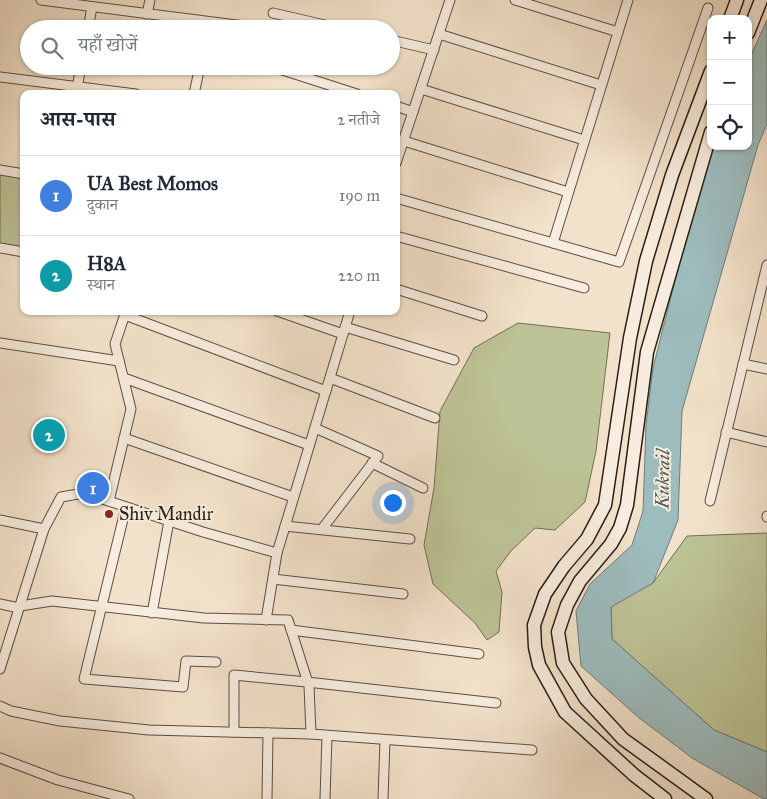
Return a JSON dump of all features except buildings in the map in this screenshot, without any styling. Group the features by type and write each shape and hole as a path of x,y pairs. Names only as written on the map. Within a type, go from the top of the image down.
{"street":[{"path":"45,0 178,20"},
{"path":"147,14 150,0"},
{"path":"400,152 450,0"},
{"path":"515,0 618,32"},
{"path":"553,243 628,0"},
{"path":"731,15 737,0"},
{"path":"752,24 761,0"},
{"path":"90,20 92,7"},
{"path":"400,199 619,262 708,8"},
{"path":"274,13 304,20"},
{"path":"439,34 602,85"},
{"path":"400,42 434,50"},
{"path":"0,77 77,90 80,75"},
{"path":"195,90 198,75"},
{"path":"298,75 345,90"},
{"path":"661,798 565,712 539,666 535,647 534,624 545,594 564,566 587,538 605,505 630,338 646,261 672,175 707,82"},
{"path":"421,90 584,140"},
{"path":"400,107 413,112"},
{"path":"404,141 568,192"},
{"path":"706,799 623,739 586,699 564,663 558,632 567,605 580,581 610,544 620,528 627,506 647,352 707,146"},
{"path":"0,170 20,173"},
{"path":"400,237 584,288"},
{"path":"0,248 20,251"},
{"path":"710,501 743,364 763,296 767,265"},
{"path":"400,290 482,316"},
{"path":"109,501 131,409 115,344 124,315"},
{"path":"130,315 326,391"},
{"path":"290,315 454,360"},
{"path":"266,620 276,553 349,315"},
{"path":"0,343 120,361"},
{"path":"743,364 767,369"},
{"path":"124,378 310,445"},
{"path":"330,378 435,418"},
{"path":"315,428 378,456 322,530"},
{"path":"726,432 767,442"},
{"path":"124,438 293,497"},
{"path":"372,463 423,488"},
{"path":"0,669 44,529 61,497 84,493 276,553"},
{"path":"126,507 84,679 183,687 186,661 216,662"},
{"path":"0,520 44,529"},
{"path":"152,612 169,521"},
{"path":"285,526 410,538"},
{"path":"273,579 403,594"},
{"path":"0,604 19,607 52,601 204,618 288,620 307,682 310,734"},
{"path":"291,630 479,654"},
{"path":"234,732 234,675 496,703"},
{"path":"0,706 11,711 60,721 149,730 310,734 532,750"},
{"path":"268,733 268,799"},
{"path":"325,799 327,736"},
{"path":"384,799 385,740"},
{"path":"0,758 58,780 129,799"}],"green space":[{"path":"0,170 20,173 20,251 0,248"},
{"path":"518,323 610,333 596,451 585,502 555,530 535,528 511,551 496,571 502,592 499,632 487,640 475,623 433,584 424,545 434,488 440,411 474,348"},
{"path":"767,533 767,752 714,730 612,639 611,606 653,583 687,536"}],"water":[{"name":"Kukrail","path":"767,20 767,124 758,145 682,411 678,520 653,583 611,607 612,639 714,730 767,752 767,799 692,758 638,717 581,666 576,611 590,584 632,545 643,511 646,425 653,368 682,253 713,150 752,150 752,53"}],"place":[{"name":"H8A","path":"49,435"},
{"name":"UA Best Momos","path":"93,488"},
{"name":"Shiv Mandir","path":"109,514"}]}
